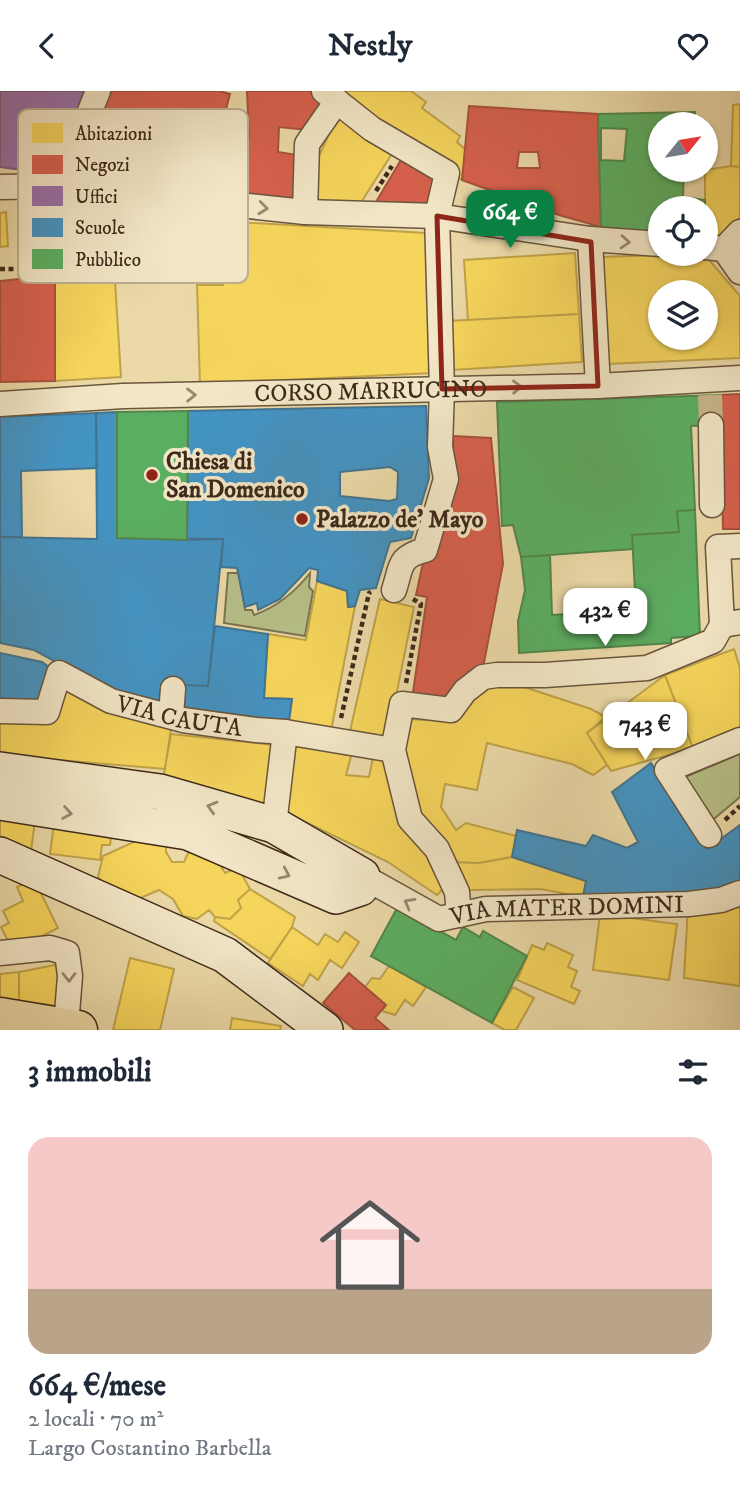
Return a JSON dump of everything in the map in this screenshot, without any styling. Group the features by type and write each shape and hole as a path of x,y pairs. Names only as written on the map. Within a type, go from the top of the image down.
{"main road":[{"path":"0,1017 72,1028"}],"street":[{"path":"91,109 98,91"},
{"path":"305,212 307,143 330,96 372,129 447,173 437,216 442,389 440,447 446,478 425,550 409,554 404,559 394,590"},
{"path":"0,187 18,186"},
{"path":"248,206 305,212 437,216 590,239 648,243"},
{"path":"590,239 598,386"},
{"path":"723,243 740,272"},
{"name":"CORSO MARRUCINO","path":"0,404 123,396 598,386 710,387 740,378"},
{"path":"711,425 712,505"},
{"path":"459,915 457,893 437,849 410,819 393,750 402,704 451,710 465,691 484,677 647,668 713,641 734,627 718,547 740,546"},
{"name":"VIA CAUTA","path":"0,711 47,712 59,673 111,701 183,720 285,732 393,750"},
{"path":"171,715 173,688"},
{"path":"274,825 285,732"},
{"path":"709,835 667,770 740,740"},
{"path":"0,770 160,792 274,825 362,876 360,888 336,896 188,832 0,802"},
{"path":"0,855 225,955 325,1030"},
{"name":"VIA MATER DOMINI","path":"362,876 439,919 486,909 689,904 721,900 740,893"},
{"path":"0,953 50,948 67,953 72,1028"}],"path":[{"path":"363,214 405,148"},
{"path":"0,269 18,269"},
{"path":"336,740 369,593 394,590 421,604 402,704"}],"highlighted area":[{"path":"437,216 591,242 598,386 442,389"}],"green space":[{"path":"228,573 239,573 245,610 252,610 254,615 285,598 310,573 309,587 313,591 305,636 224,623"},
{"path":"740,754 740,797 708,824 685,777"}],"building: Abitazioni":[{"path":"343,91 411,91 426,102 422,108 460,136 457,142 466,150 462,180 395,133"},
{"path":"740,104 740,167 731,166 733,105"},
{"path":"339,112 393,152 360,204 313,201 319,156"},
{"path":"740,167 740,217 728,235 718,236 718,196 705,196 705,182 718,182 718,168"},
{"path":"6,212 8,246 0,247 0,213"},
{"path":"248,223 426,233 433,373 200,384 197,285 248,283"},
{"path":"575,253 579,314 468,320 464,260"},
{"path":"648,256 648,266 714,266 740,296 740,358 608,364 602,257"},
{"path":"55,283 115,283 121,377 55,381"},
{"path":"579,314 582,362 451,370 447,321"},
{"path":"317,581 347,591 348,607 355,606 331,731 289,721 292,699 264,698 268,634 306,640"},
{"path":"380,599 414,607 387,741 350,731"},
{"path":"734,649 740,668 740,733 693,748 665,675"},
{"path":"665,675 693,748 611,771 587,733"},
{"path":"494,682 521,686 591,709 606,717 587,733 607,765 593,775 572,764 487,743 477,790 445,784 441,807 456,830 466,823 516,836 512,857 479,863 453,862 416,810 400,760 409,719 426,720 426,712"},
{"path":"65,687 172,722 165,769 0,755 0,718"},
{"path":"171,734 274,745 264,808 163,779"},
{"path":"294,741 353,749 346,775 369,777 373,757 391,762 403,830 433,854 446,886 437,895 388,862 285,812"},
{"path":"0,814 35,821 31,851 0,842"},
{"path":"54,823 112,830 110,845 102,845 100,860 50,854"},
{"path":"140,839 166,845 166,852 172,862 184,862 190,849 212,851 225,873 238,867 250,889 238,900 241,908 230,919 215,917 209,910 197,919 183,916 173,899 159,890 138,899 108,888 98,877 103,856"},
{"path":"512,857 586,881 583,897 541,889 467,890 453,862 479,863"},
{"path":"34,879 58,928 13,951 1,927 9,923 3,911 23,901 17,887"},
{"path":"250,889 295,917 292,927 270,959 214,921 215,917 230,919 241,908 238,900"},
{"path":"740,898 740,986 684,978 688,906"},
{"path":"600,914 677,924 669,980 593,970"},
{"path":"292,927 318,945 325,934 338,942 345,932 359,942 342,968 330,960 318,980 310,974 303,986 268,963"},
{"path":"547,943 573,955 568,967 577,971 571,987 580,991 574,1004 517,980 532,945 544,950"},
{"path":"130,958 174,969 160,1030 113,1030"},
{"path":"60,964 57,1006 19,1001 19,972"},
{"path":"389,966 426,987 413,1006 405,1000 395,1015 382,1011 386,1005 365,987 372,978 380,979"},
{"path":"19,972 19,1001 0,1007 0,974"},
{"path":"513,987 534,998 516,1030 505,1030 492,1023"},
{"path":"232,1018 281,1026 280,1030 230,1030"}],"building: Negozi":[{"path":"110,91 219,91 230,94 226,109 103,109"},
{"path":"247,91 314,91 326,100 308,130 279,127 278,152 304,156 299,199 248,196"},
{"path":"469,106 598,114 601,227 462,180","holes":["519,152 538,152 540,168 517,168"]},
{"path":"402,158 442,181 431,209 373,207"},
{"path":"18,279 18,283 55,283 55,381 0,382 0,281"},
{"path":"740,394 740,529 723,529 720,395"},
{"path":"453,436 491,438 503,564 482,673 468,672 457,696 412,699 427,597 416,595 424,558 436,556 454,478"},
{"path":"349,973 386,1005 375,1018 389,1030 355,1030 323,1003"}],"building: Uffici":[{"path":"0,91 92,91 84,109 18,109 18,169 0,167"}],"building: Scuole":[{"name":"Palazzo de' Mayo","path":"426,406 429,478 411,538 390,542 376,588 360,590 355,606 348,607 347,591 317,581 318,570 309,568 280,599 258,610 257,603 245,607 237,568 221,567 223,539 187,540 188,411","holes":["390,467 398,472 397,499 389,501 340,496 340,472"]},
{"path":"117,412 117,538 223,539 208,686 163,684 163,707 112,692 34,650 0,643 0,537 97,539 96,413"},
{"path":"96,413 97,468 21,471 22,537 0,537 0,417"},
{"path":"215,626 268,634 264,698 292,699 289,721 179,710 183,685 208,686"},
{"path":"0,653 42,662 54,671 44,705 0,704"},
{"path":"651,763 707,849 740,825 740,888 735,891 583,897 586,881 512,857 517,830 586,846 593,835 627,848 638,842 612,792"}],"building: Pubblico":[{"path":"648,113 648,182 684,182 683,196 648,196 648,232 601,227 598,114","holes":["601,128 627,129 624,161 601,160"]},
{"path":"720,395 721,425 691,426 695,510 677,511 679,532 632,535 633,549 521,557 513,525 502,526 497,402"},
{"name":"Chiesa di San Domenico","path":"188,411 187,540 117,538 117,412"},
{"path":"695,510 700,636 671,638 671,643 519,653 518,621 525,590 521,557 550,555 552,615 636,610 632,535 679,532 677,511"},
{"path":"397,908 456,940 463,927 480,937 483,931 527,956 492,1023 371,956"}],"tunnel":[{"path":"710,395 711,425"}],"place":[{"name":"Chiesa di San Domenico","path":"152,475"},
{"name":"Palazzo de' Mayo","path":"302,519"}]}
